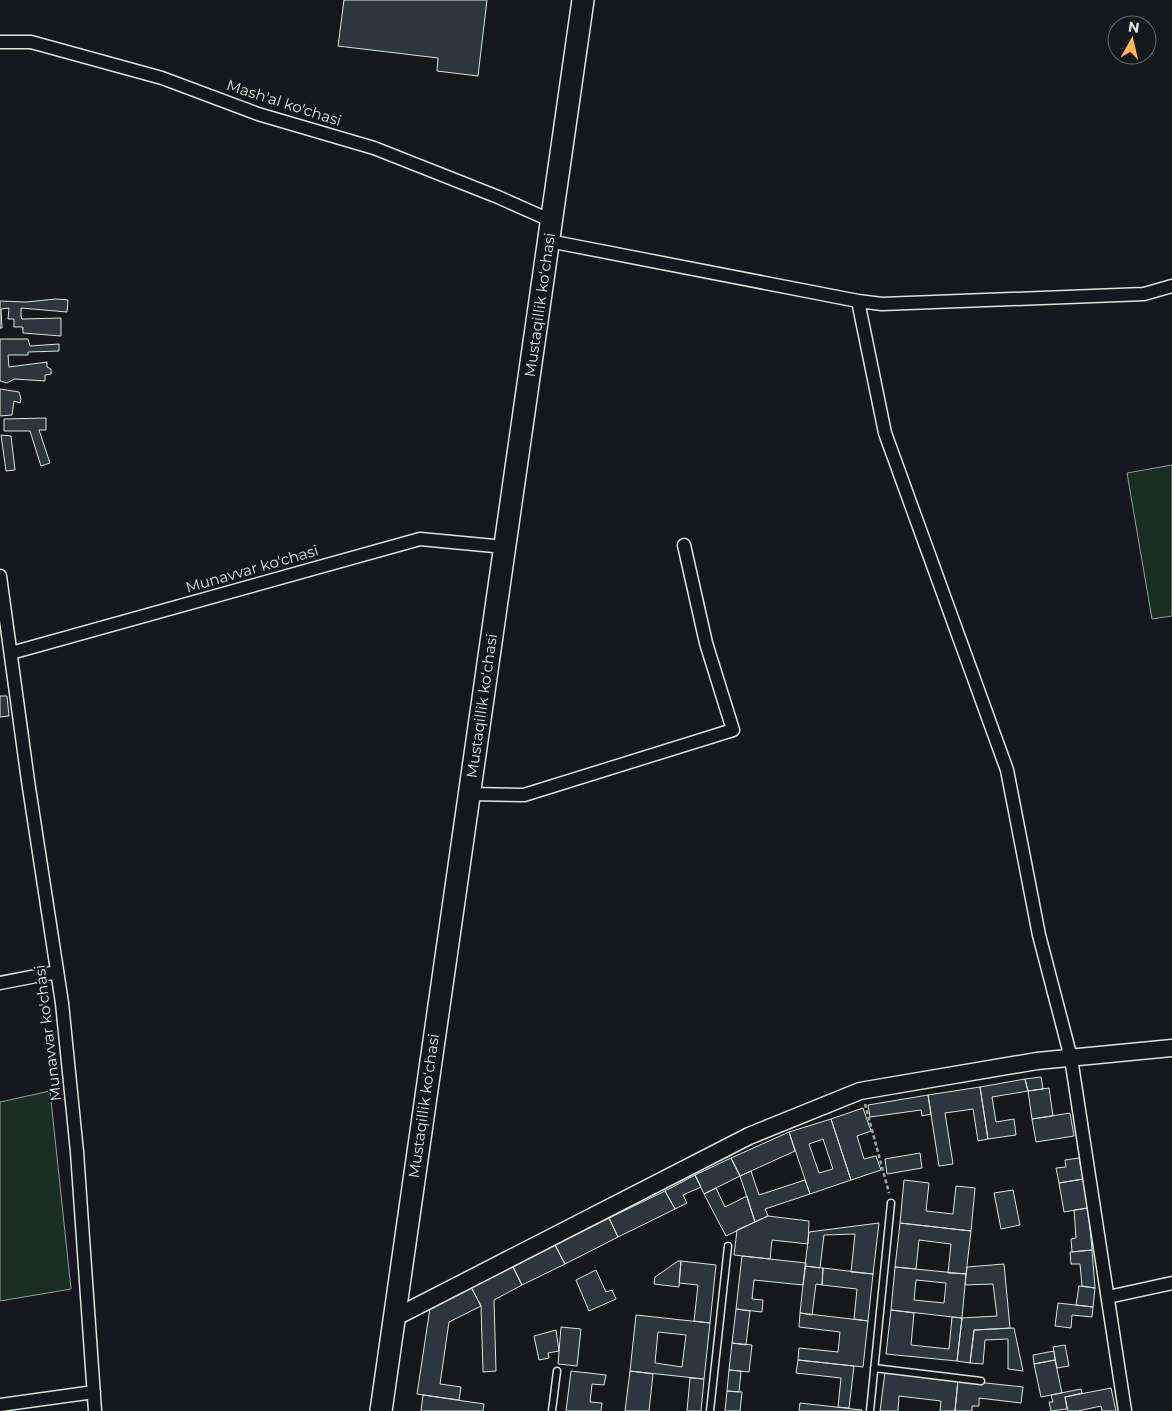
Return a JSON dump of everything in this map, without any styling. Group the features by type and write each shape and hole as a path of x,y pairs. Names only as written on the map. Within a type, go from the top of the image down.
{"main road":[{"name":"Mustaqillik koʻchasi","path":"381,1411 583,0"}],"street":[{"name":"Mash'al ko'chasi","path":"0,42 31,42 162,78 258,114 374,148 498,197 550,231 858,300 882,304 1144,294 1172,286"},
{"path":"858,300 885,433 1007,770 1040,934 1072,1058 1125,1411"},
{"name":"Munavvar ko'chasi","path":"11,654 420,538 505,547"},
{"path":"469,794 524,794 733,730 706,643 684,545"},
{"name":"Munavvar ko'chasi","path":"0,576 28,781 62,1004 77,1152 95,1411"},
{"path":"0,983 57,972"},
{"path":"394,1318 749,1136 860,1091 1036,1062 1172,1048"},
{"path":"1108,1297 1172,1283"},
{"path":"0,1405 94,1392"}],"lane":[{"path":"870,1411 891,1203"},
{"path":"710,1411 728,1246"},
{"path":"874,1368 981,1381"},
{"path":"552,1411 557,1371"}],"path":[{"path":"860,1091 891,1203"}],"green space":[{"path":"1172,465 1172,616 1152,619 1127,473"},
{"path":"50,1091 71,1289 0,1301 0,1102"}],"building":[{"path":"344,0 487,0 478,76 437,71 438,58 338,46"},
{"path":"56,299 68,300 67,312 21,308 21,316 22,319 61,318 61,336 23,333 23,327 14,327 14,319 8,319 9,308 1,309 2,328 0,328 0,301 26,302"},
{"path":"0,339 28,339 30,346 59,344 59,351 28,352 28,355 8,355 9,367 47,362 47,367 51,369 51,374 45,375 45,381 14,379 7,383 0,381"},
{"path":"0,389 19,392 20,403 14,401 12,415 0,416"},
{"path":"46,418 46,430 39,430 50,463 41,466 30,431 4,431 4,419"},
{"path":"1,435 11,436 15,470 6,471"},
{"path":"0,696 7,696 9,716 0,717"},
{"path":"1041,1077 1043,1089 1028,1091 1025,1079"},
{"path":"1025,1079 1028,1091 992,1097 996,1122 1014,1119 1016,1135 988,1139 980,1087"},
{"path":"980,1087 988,1139 978,1141 973,1109 945,1113 953,1164 939,1166 928,1095"},
{"path":"1049,1088 1053,1116 1032,1119 1028,1091"},
{"path":"928,1095 931,1114 922,1116 921,1110 870,1117 868,1105"},
{"path":"863,1108 871,1131 857,1136 864,1159 876,1156 881,1170 851,1180 831,1119"},
{"path":"1070,1113 1074,1136 1036,1142 1032,1119"},
{"path":"831,1119 851,1180 810,1194 789,1132","holes":["823,1139 833,1169 819,1173 809,1144"]},
{"path":"789,1132 795,1151 740,1176 731,1158"},
{"path":"920,1153 922,1168 887,1174 885,1159"},
{"path":"731,1158 740,1176 704,1194 695,1175"},
{"path":"1079,1158 1083,1179 1059,1183 1056,1168 1066,1167 1065,1160"},
{"path":"751,1171 759,1195 805,1180 810,1194 765,1209 768,1216 755,1222 740,1176"},
{"path":"695,1175 701,1187 683,1195 687,1203 675,1209 665,1191"},
{"path":"1083,1179 1088,1208 1064,1212 1059,1183"},
{"path":"904,1180 929,1183 926,1211 953,1214 956,1186 975,1188 971,1231 900,1223"},
{"path":"716,1188 725,1207 747,1196 755,1222 726,1236 704,1194"},
{"path":"1013,1190 1020,1225 1001,1229 994,1193"},
{"path":"665,1191 675,1209 618,1237 609,1218"},
{"path":"1088,1208 1092,1250 1072,1252 1071,1239 1076,1238 1074,1210"},
{"path":"768,1216 809,1221 808,1244 772,1240 770,1259 734,1255 737,1230"},
{"path":"609,1218 618,1237 565,1264 555,1245"},
{"path":"879,1223 873,1274 851,1272 855,1234 824,1235 820,1268 805,1266 809,1232"},
{"path":"900,1223 971,1231 966,1274 948,1273 951,1244 919,1240 916,1269 895,1267"},
{"path":"555,1245 565,1264 522,1285 513,1267"},
{"path":"1092,1250 1095,1288 1082,1286 1080,1264 1071,1264 1070,1252"},
{"path":"742,1256 806,1263 803,1285 754,1280 752,1299 763,1300 762,1312 736,1309"},
{"path":"678,1261 681,1261 679,1287 654,1284 655,1277"},
{"path":"681,1261 716,1265 710,1323 694,1321 698,1285 679,1283"},
{"path":"1004,1264 1010,1328 974,1330 970,1363 957,1361 962,1318 997,1316 993,1284 965,1285 967,1267"},
{"path":"805,1266 823,1268 822,1285 816,1284 812,1315 800,1313"},
{"path":"513,1267 522,1285 494,1300 496,1371 483,1372 481,1306 471,1287"},
{"path":"895,1267 966,1274 962,1318 891,1310","holes":["916,1280 946,1283 944,1303 914,1300"]},
{"path":"823,1268 873,1274 868,1321 854,1319 857,1289 822,1285"},
{"path":"596,1270 606,1292 612,1290 616,1299 589,1311 576,1280"},
{"path":"1079,1286 1095,1288 1093,1307 1076,1305"},
{"path":"471,1287 481,1306 449,1322 440,1384 461,1387 459,1400 417,1394 430,1308"},
{"path":"1058,1303 1093,1307 1092,1317 1072,1315 1071,1328 1055,1326"},
{"path":"736,1309 750,1311 746,1345 732,1343"},
{"path":"891,1310 914,1313 911,1345 949,1349 952,1317 962,1318 957,1361 886,1354"},
{"path":"800,1313 868,1321 863,1367 798,1360 799,1348 838,1352 840,1332 799,1327"},
{"path":"636,1315 710,1323 704,1379 630,1371","holes":["658,1332 686,1335 682,1367 655,1363"]},
{"path":"561,1327 581,1329 577,1366 558,1364"},
{"path":"1014,1328 1023,1371 1008,1369 1008,1339 985,1340 983,1364 970,1363 974,1330"},
{"path":"556,1330 559,1351 548,1353 549,1358 539,1360 534,1336"},
{"path":"732,1343 752,1345 749,1372 729,1370"},
{"path":"1065,1345 1069,1366 1057,1368 1053,1347"},
{"path":"1054,1351 1055,1360 1034,1364 1033,1355"},
{"path":"798,1360 854,1366 849,1408 838,1407 841,1378 796,1373"},
{"path":"1055,1360 1062,1393 1041,1397 1034,1364"},
{"path":"729,1370 741,1371 739,1392 727,1391"},
{"path":"571,1371 606,1375 604,1385 592,1384 590,1402 602,1403 601,1411 566,1411"},
{"path":"630,1371 653,1374 649,1411 625,1411"},
{"path":"885,1372 958,1380 955,1411 940,1411 941,1401 899,1396 898,1411 880,1411"},
{"path":"690,1378 704,1379 701,1411 687,1411"},
{"path":"958,1380 1023,1387 1021,1403 979,1398 979,1406 972,1406 972,1411 955,1411"},
{"path":"1111,1388 1116,1411 1102,1411 1101,1406 1068,1411 1065,1397"},
{"path":"1081,1389 1082,1393 1065,1397 1067,1409 1051,1411 1049,1402 1053,1402 1051,1395"},
{"path":"727,1391 742,1392 740,1411 725,1411"},
{"path":"423,1395 484,1404 483,1411 421,1411"},
{"path":"800,1403 862,1410 862,1411 799,1411"}]}
